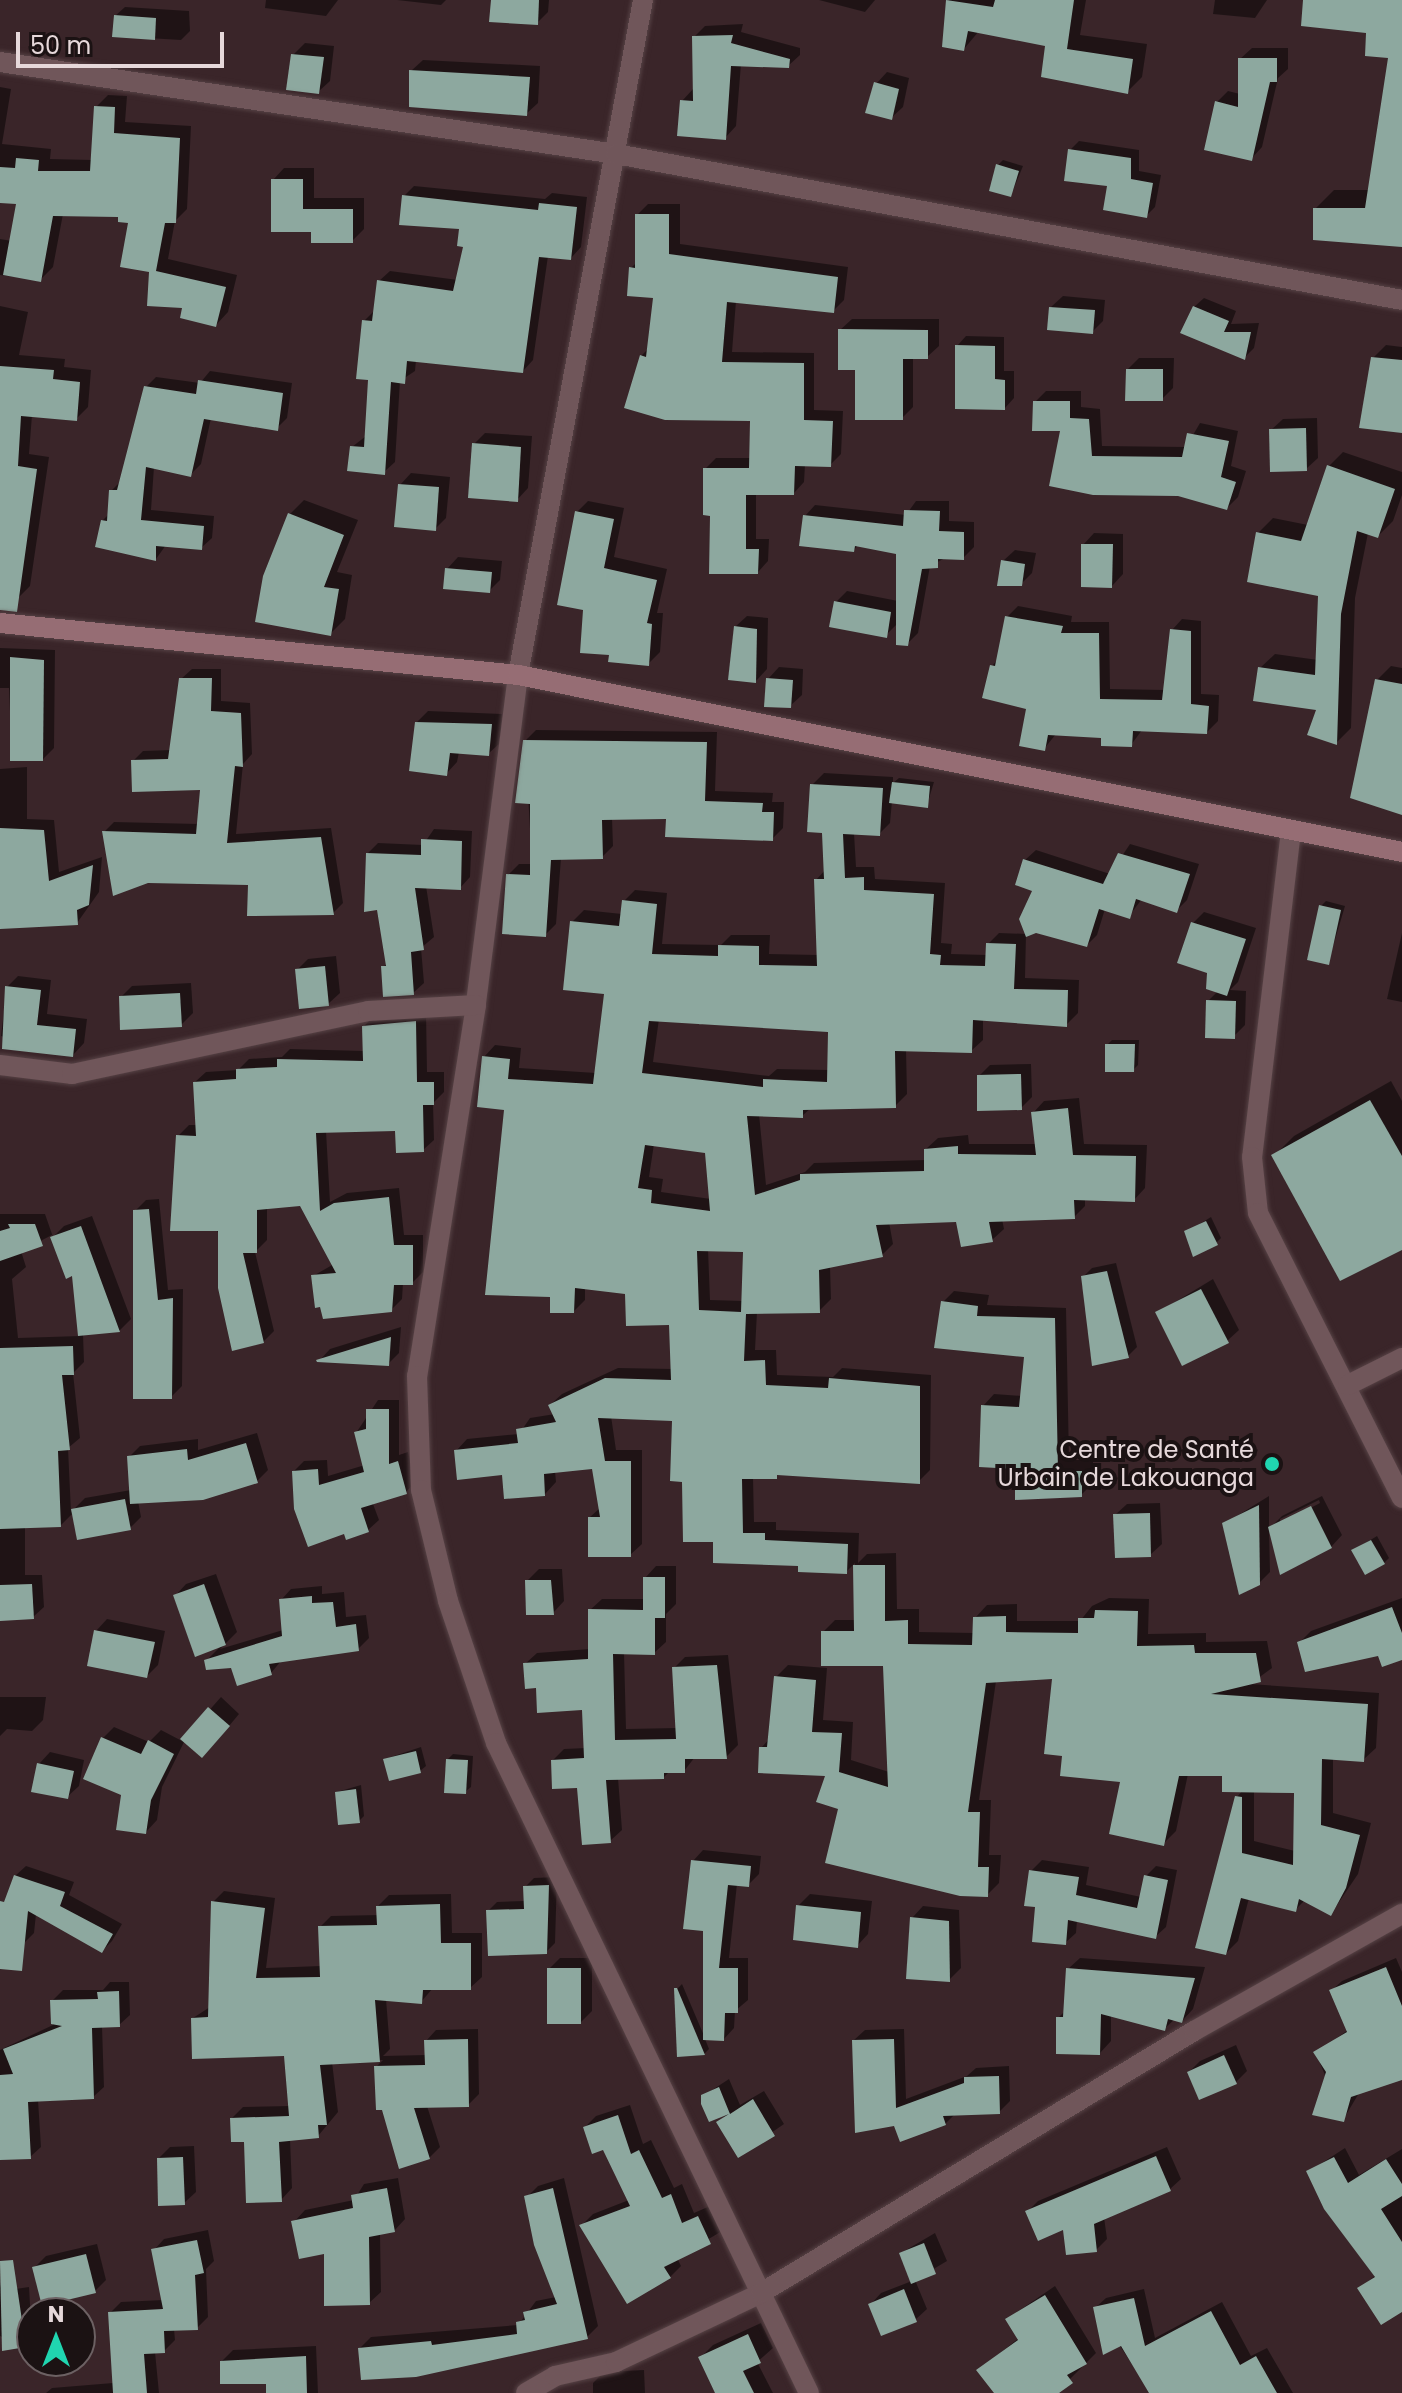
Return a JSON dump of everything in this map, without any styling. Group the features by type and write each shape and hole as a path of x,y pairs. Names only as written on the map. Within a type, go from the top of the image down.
{"street":[{"path":"643,0 518,675 476,1005 417,1376 421,1490 448,1601 496,1743 809,2393"},
{"path":"0,62 616,154 1402,300"},
{"path":"0,623 518,675 1402,852"},
{"path":"1291,831 1252,1157 1258,1213 1348,1385 1402,1498"},
{"path":"0,1065 72,1074 368,1011 476,1005"},
{"path":"1348,1385 1402,1358"},
{"path":"526,2393 555,2376 616,2362 761,2293 1194,2031 1402,1914"}],"building":[{"path":"491,0 539,0 538,25 489,22"},
{"path":"946,0 993,7 995,0 1074,0 1067,49 1133,59 1128,94 1041,77 1045,46 968,31 964,51 942,47"},
{"path":"1303,0 1402,0 1402,247 1313,240 1313,208 1365,208 1388,58 1365,56 1366,33 1301,26"},
{"path":"114,15 156,18 155,40 112,37"},
{"path":"733,35 731,43 790,59 789,68 731,66 726,140 677,136 680,100 693,101 692,36"},
{"path":"291,54 324,57 319,94 286,90"},
{"path":"1238,58 1277,58 1277,82 1270,82 1252,161 1204,150 1215,101 1238,107"},
{"path":"409,70 530,77 527,116 409,107"},
{"path":"874,82 899,89 892,120 865,113"},
{"path":"94,106 115,107 114,133 180,138 176,223 165,223 156,271 226,287 216,327 180,318 182,308 147,306 149,272 120,267 128,223 118,222 118,217 53,216 41,282 3,275 16,204 0,203 0,167 15,168 16,158 39,160 38,171 90,171"},
{"path":"1068,149 1131,158 1131,179 1153,183 1147,218 1103,210 1107,186 1064,181"},
{"path":"996,164 1019,171 1011,197 989,191"},
{"path":"271,179 303,179 303,209 353,209 353,243 311,243 311,232 271,232"},
{"path":"402,195 538,210 539,203 577,207 571,260 539,257 523,373 407,361 405,384 391,382 385,475 347,471 350,446 364,447 368,380 356,379 362,320 372,321 377,280 453,291 463,247 457,246 459,229 399,225"},
{"path":"635,214 669,214 669,254 838,277 834,313 727,302 722,362 804,363 804,420 833,421 831,467 795,466 794,495 746,495 746,549 759,549 758,574 709,574 710,516 703,515 703,468 749,468 750,421 665,420 624,408 640,355 646,357 653,298 627,296 629,267 635,268"},
{"path":"1193,306 1229,321 1224,332 1251,332 1245,360 1180,333"},
{"path":"1049,307 1095,310 1093,334 1047,330"},
{"path":"838,329 928,330 928,359 903,359 903,420 855,420 855,370 838,370"},
{"path":"955,345 995,346 995,379 1005,380 1005,410 955,409"},
{"path":"1371,357 1402,360 1402,433 1359,428"},
{"path":"0,366 54,370 53,379 80,382 77,421 21,416 18,466 37,469 17,612 0,610"},
{"path":"1126,369 1163,369 1163,401 1125,401"},
{"path":"198,380 283,393 278,431 204,419 191,477 146,467 141,520 204,526 202,550 156,546 156,561 95,547 101,520 107,521 109,490 117,490 144,386 196,394"},
{"path":"1033,401 1070,401 1070,418 1089,419 1092,456 1182,457 1187,433 1229,441 1221,477 1236,482 1227,510 1178,496 1093,495 1049,486 1060,431 1032,431"},
{"path":"1306,428 1307,471 1270,472 1269,429"},
{"path":"472,443 521,447 518,502 468,498"},
{"path":"1327,465 1395,489 1378,538 1357,531 1341,614 1337,745 1307,735 1316,710 1253,701 1258,667 1315,675 1318,596 1247,582 1256,532 1301,541"},
{"path":"398,484 439,487 436,531 394,527"},
{"path":"904,510 940,511 939,531 964,532 964,560 938,559 938,568 922,569 908,646 896,645 896,554 855,546 854,552 799,546 803,515 903,526"},
{"path":"575,511 614,519 604,568 657,580 647,623 652,624 649,666 608,662 609,655 580,653 583,610 557,605"},
{"path":"288,513 344,535 324,587 339,589 331,636 255,622 263,576"},
{"path":"1081,544 1113,544 1112,588 1081,587"},
{"path":"1001,560 1025,564 1022,586 997,586"},
{"path":"445,568 492,572 490,593 443,589"},
{"path":"834,601 891,612 887,638 829,627"},
{"path":"1005,616 1063,626 1061,633 1099,633 1100,699 1162,700 1170,629 1191,631 1191,704 1209,706 1207,734 1133,731 1132,747 1101,746 1101,738 1048,735 1045,751 1019,746 1026,709 982,698 990,665 995,666"},
{"path":"734,626 757,629 756,683 728,680"},
{"path":"10,657 44,660 43,761 10,761"},
{"path":"179,678 212,678 211,711 241,713 243,767 235,766 227,843 321,837 334,915 247,916 248,885 148,883 113,896 102,831 196,834 200,790 132,792 131,760 168,759"},
{"path":"766,678 793,680 791,708 764,707"},
{"path":"1375,679 1402,684 1402,815 1350,798"},
{"path":"415,722 492,724 489,756 450,753 447,776 409,771"},
{"path":"523,740 707,742 705,801 763,803 762,812 774,812 773,841 665,837 666,819 602,820 603,859 551,860 546,937 502,934 506,874 530,875 530,804 515,803"},
{"path":"892,782 930,786 928,808 889,803"},
{"path":"810,784 883,788 880,836 843,834 845,878 864,877 864,890 934,894 930,954 941,955 940,965 985,966 986,943 1016,944 1014,989 1068,990 1067,1027 973,1020 972,1053 895,1051 896,1108 803,1110 803,1118 747,1116 755,1195 800,1180 800,1174 924,1171 924,1149 958,1146 958,1154 1036,1155 1031,1112 1068,1108 1073,1155 1136,1156 1135,1202 1074,1200 1075,1219 989,1222 993,1242 961,1247 956,1222 876,1225 883,1257 819,1270 820,1313 746,1314 744,1361 765,1360 766,1385 828,1388 829,1378 920,1386 920,1484 777,1475 777,1479 742,1479 743,1533 765,1533 765,1540 848,1544 847,1574 798,1572 798,1566 713,1563 713,1542 683,1542 682,1482 670,1481 672,1421 598,1418 605,1461 631,1461 631,1557 588,1557 588,1517 600,1517 592,1469 544,1474 545,1496 504,1499 502,1475 457,1480 454,1450 518,1443 516,1429 556,1422 548,1405 605,1378 671,1380 669,1325 626,1326 625,1294 575,1288 574,1313 550,1313 550,1297 485,1295 504,1110 477,1107 482,1056 510,1059 508,1079 593,1084 604,994 563,990 570,921 619,926 622,900 657,904 652,954 718,956 718,945 759,946 759,965 817,966 814,879 824,879 822,833 807,832","holes":["649,1021 828,1032 827,1082 763,1079 763,1087 642,1073","645,1145 705,1153 710,1211 651,1203 652,1190 638,1188","697,1251 743,1252 741,1312 699,1310"]},
{"path":"0,828 44,830 49,881 93,865 89,905 77,910 78,925 0,929"},
{"path":"421,839 462,841 461,890 415,888 424,950 411,952 414,995 383,997 381,966 386,966 377,910 364,912 366,853 421,855"},
{"path":"1118,853 1190,874 1177,913 1136,899 1130,919 1099,909 1087,947 1036,933 1026,937 1019,919 1032,891 1015,885 1023,859 1103,884"},
{"path":"1319,905 1341,910 1329,965 1307,960"},
{"path":"1191,922 1246,939 1227,996 1206,989 1207,973 1177,963"},
{"path":"325,966 329,1006 299,1009 295,969"},
{"path":"5,986 41,990 37,1025 76,1029 73,1057 2,1049"},
{"path":"180,993 182,1027 120,1030 119,996"},
{"path":"1206,1000 1236,1001 1235,1039 1205,1038"},
{"path":"416,1021 417,1082 434,1082 434,1105 423,1105 424,1152 396,1153 395,1131 316,1133 320,1211 334,1203 389,1197 394,1245 413,1245 413,1285 394,1285 392,1312 323,1319 320,1307 315,1308 311,1275 336,1273 300,1206 257,1210 257,1253 243,1253 264,1343 232,1351 218,1288 218,1231 170,1231 176,1135 196,1136 193,1082 236,1079 236,1069 277,1067 277,1059 363,1061 362,1026"},
{"path":"1105,1044 1135,1044 1134,1072 1105,1072"},
{"path":"1021,1074 1022,1110 977,1111 977,1075"},
{"path":"1370,1100 1402,1156 1402,1250 1340,1281 1271,1155"},
{"path":"149,1209 158,1300 173,1298 172,1399 133,1399 133,1210"},
{"path":"1206,1221 1218,1245 1193,1257 1184,1231"},
{"path":"8,1224 35,1224 43,1246 0,1261 0,1231 10,1228"},
{"path":"81,1226 120,1332 78,1336 72,1276 66,1279 50,1237"},
{"path":"1107,1271 1129,1358 1092,1366 1081,1276"},
{"path":"1201,1289 1229,1343 1182,1366 1155,1312"},
{"path":"941,1301 978,1306 977,1316 1055,1318 1058,1471 1082,1471 1082,1497 1015,1500 1015,1469 979,1467 981,1405 1019,1407 1024,1357 934,1348"},
{"path":"391,1337 389,1366 316,1360"},
{"path":"73,1346 74,1375 62,1375 70,1450 58,1451 61,1527 0,1529 0,1348"},
{"path":"366,1409 389,1409 389,1464 398,1461 407,1494 361,1508 369,1532 346,1540 344,1534 308,1547 294,1509 292,1471 318,1469 319,1485 364,1472 354,1432 366,1429"},
{"path":"246,1443 258,1483 203,1500 130,1504 127,1456 187,1449 188,1460"},
{"path":"125,1499 131,1530 77,1540 71,1509"},
{"path":"1259,1505 1260,1585 1239,1595 1222,1523"},
{"path":"1311,1506 1332,1548 1280,1575 1268,1527"},
{"path":"1150,1513 1151,1557 1115,1558 1113,1514"},
{"path":"1371,1540 1385,1564 1365,1575 1351,1550"},
{"path":"853,1565 885,1565 885,1621 908,1620 908,1644 972,1645 973,1617 1006,1616 1006,1632 1078,1633 1078,1618 1094,1618 1095,1610 1138,1611 1137,1646 1194,1645 1195,1653 1256,1653 1261,1682 1211,1694 1368,1704 1364,1762 1322,1759 1321,1825 1360,1835 1346,1888 1331,1916 1299,1899 1296,1912 1241,1898 1226,1955 1195,1948 1235,1796 1242,1797 1242,1853 1293,1865 1294,1793 1222,1792 1222,1776 1179,1776 1164,1846 1109,1834 1120,1782 1060,1776 1062,1756 1044,1754 1052,1679 986,1683 968,1812 980,1812 978,1867 989,1867 988,1897 960,1896 825,1863 838,1809 816,1802 825,1776 758,1773 759,1747 767,1747 774,1676 816,1680 812,1732 842,1733 839,1772 888,1787 883,1666 821,1666 821,1631 854,1631"},
{"path":"643,1577 665,1577 665,1618 655,1618 655,1655 613,1654 615,1740 676,1739 672,1667 717,1665 727,1759 685,1759 685,1773 664,1773 664,1779 606,1780 611,1843 582,1845 577,1788 552,1789 551,1760 584,1758 582,1710 537,1713 536,1688 525,1689 523,1663 588,1659 588,1609 643,1610"},
{"path":"525,1580 551,1580 554,1615 526,1615"},
{"path":"32,1584 34,1619 0,1621 0,1585"},
{"path":"204,1584 226,1645 195,1657 173,1595"},
{"path":"312,1596 312,1603 333,1602 336,1627 356,1624 359,1651 269,1664 272,1675 237,1686 231,1668 206,1670 204,1660 282,1636 279,1599"},
{"path":"1392,1607 1402,1633 1402,1660 1382,1667 1378,1656 1305,1672 1297,1642"},
{"path":"94,1630 155,1642 147,1678 87,1666"},
{"path":"208,1707 230,1726 202,1758 180,1739"},
{"path":"101,1737 141,1754 148,1740 174,1754 151,1800 146,1834 116,1830 121,1795 83,1779"},
{"path":"416,1751 421,1773 389,1781 383,1759"},
{"path":"446,1759 468,1760 466,1794 444,1793"},
{"path":"37,1763 74,1771 68,1799 31,1792"},
{"path":"356,1789 360,1823 338,1825 335,1792"},
{"path":"691,1860 751,1866 749,1887 728,1885 719,1968 738,1968 738,2013 725,2013 724,2041 703,2040 703,1931 683,1929"},
{"path":"1029,1870 1079,1877 1076,1895 1137,1908 1144,1875 1168,1880 1156,1939 1068,1920 1066,1945 1032,1942 1035,1907 1024,1906"},
{"path":"14,1875 65,1892 60,1906 113,1934 102,1953 28,1911 22,1971 0,1969 0,1901 4,1902"},
{"path":"549,1885 547,1954 488,1956 486,1910 524,1909 523,1886"},
{"path":"211,1901 265,1908 256,1978 320,1977 318,1926 377,1925 376,1906 440,1904 441,1943 471,1943 471,1990 423,1990 422,2004 375,2000 380,2062 320,2065 327,2125 318,2125 319,2138 279,2142 282,2202 246,2203 244,2142 231,2142 230,2118 289,2116 284,2056 192,2059 191,2018 208,2017"},
{"path":"796,1905 861,1912 858,1948 793,1940"},
{"path":"910,1917 949,1921 950,1982 906,1979"},
{"path":"1386,1967 1402,2006 1402,2080 1351,2097 1344,2122 1312,2115 1326,2072 1313,2052 1347,2032 1329,1990"},
{"path":"547,1968 581,1968 581,2024 547,2024"},
{"path":"1066,1968 1195,1978 1182,2023 1168,2019 1165,2031 1101,2014 1100,2055 1056,2054 1056,2017 1063,2017"},
{"path":"674,1988 677,1988 705,2055 677,2057"},
{"path":"119,1991 120,2027 92,2028 94,2099 28,2102 31,2159 0,2160 0,2075 13,2074 3,2049 62,2026 51,2024 50,2000 98,1999 97,1992"},
{"path":"468,2039 469,2107 414,2108 430,2159 399,2169 382,2110 376,2110 374,2066 425,2065 424,2040"},
{"path":"894,2039 896,2108 964,2083 964,2077 999,2076 1000,2114 943,2116 946,2125 900,2142 894,2126 855,2133 852,2040"},
{"path":"1224,2055 1237,2084 1199,2100 1187,2072"},
{"path":"719,2087 730,2114 753,2099 775,2136 738,2158 716,2122 729,2114 709,2122 701,2104 701,2095"},
{"path":"618,2115 631,2154 639,2150 662,2198 671,2194 682,2223 698,2216 711,2244 664,2267 671,2278 627,2304 579,2225 630,2206 603,2150 592,2154 583,2127"},
{"path":"1156,2156 1171,2191 1094,2224 1097,2252 1066,2255 1063,2230 1038,2241 1025,2211"},
{"path":"183,2157 185,2205 158,2206 157,2158"},
{"path":"1334,2157 1348,2183 1386,2159 1402,2184 1402,2196 1381,2209 1402,2242 1402,2312 1381,2325 1357,2288 1375,2277 1324,2209 1306,2171"},
{"path":"387,2188 395,2232 369,2237 370,2305 324,2306 324,2254 299,2259 291,2221 353,2208 351,2195"},
{"path":"553,2188 588,2339 416,2377 361,2380 358,2348 431,2341 432,2345 517,2334 516,2322 525,2320 523,2312 557,2304 534,2245 524,2196"},
{"path":"197,2240 204,2273 195,2275 198,2330 164,2331 165,2353 144,2354 147,2393 113,2393 108,2312 163,2309 151,2249"},
{"path":"924,2243 936,2274 911,2284 899,2253"},
{"path":"86,2254 96,2293 79,2297 40,2297 32,2267"},
{"path":"13,2260 19,2297 16,2297 16,2349 2,2351 0,2261"},
{"path":"904,2289 917,2322 881,2336 868,2304"},
{"path":"1045,2295 1087,2364 1067,2375 1073,2383 1059,2393 994,2393 976,2370 1018,2340 1005,2319"},
{"path":"1134,2298 1145,2346 1211,2311 1240,2365 1256,2356 1277,2393 1149,2393 1121,2346 1103,2355 1093,2307"},
{"path":"748,2334 761,2363 743,2371 754,2393 715,2393 698,2357"},
{"path":"306,2356 307,2393 266,2393 266,2384 220,2384 220,2361"}],"place":[{"name":"Centre de Santé Urbain de Lakouanga","path":"1272,1464"}]}
